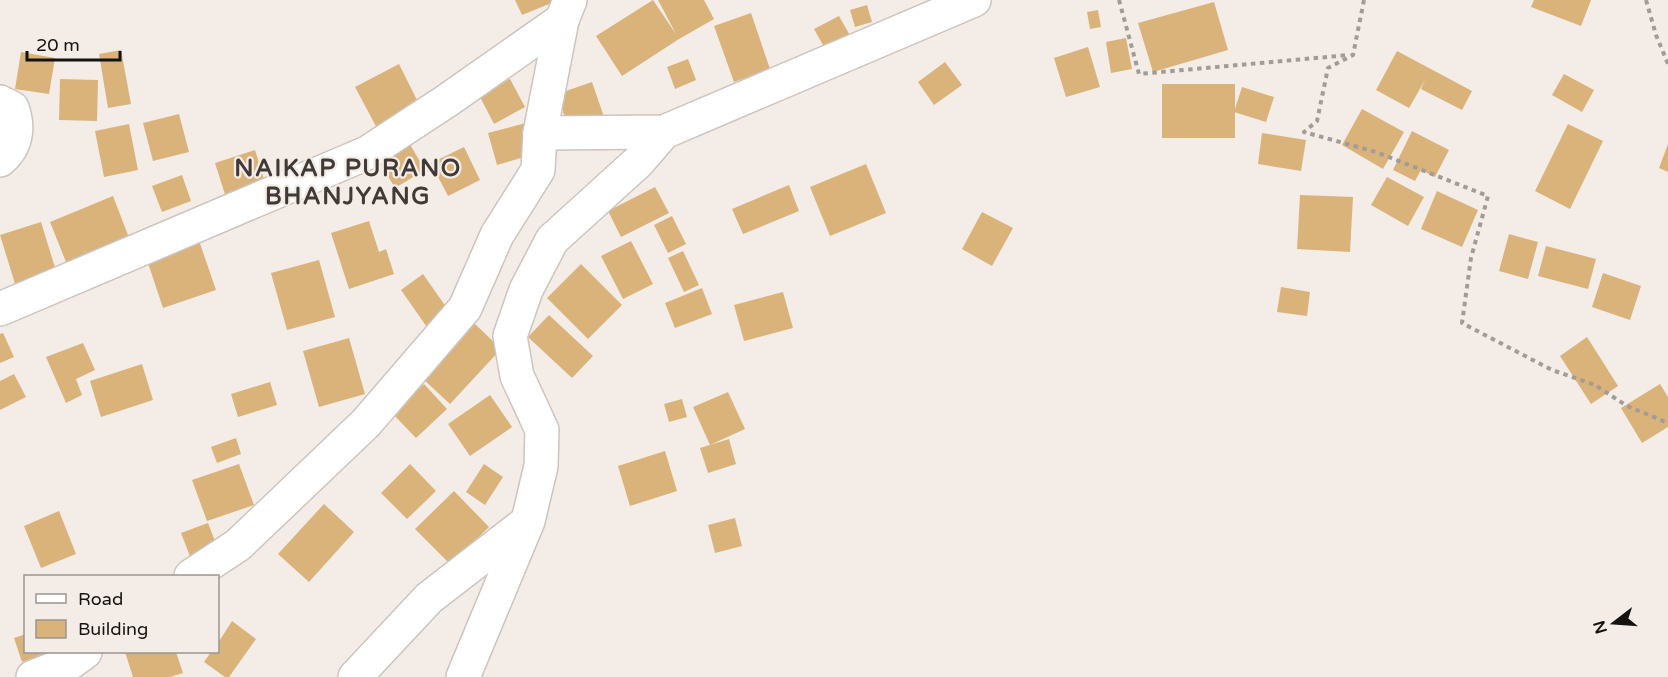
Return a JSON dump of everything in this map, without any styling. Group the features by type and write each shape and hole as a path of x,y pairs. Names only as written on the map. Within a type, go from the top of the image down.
{"street":[{"path":"540,133 664,132 974,0"},
{"path":"193,575 238,545 366,423 465,308 497,235 538,170 540,133 566,10"},
{"path":"0,309 367,153 444,102 566,10"},
{"path":"0,102 12,108 18,124 7,154 0,160"},
{"path":"463,677 528,522 541,466 542,430 517,376 510,336 526,290 552,240 638,162 664,132"},
{"path":"354,677 429,598 528,522"},
{"path":"33,677 71,662 82,653"}],"path":[{"path":"1119,0 1139,74 1353,55"},
{"path":"1353,55 1364,0"},
{"path":"1646,0 1656,35 1668,64"},
{"path":"1353,55 1328,68 1317,121 1304,132 1376,152 1488,196 1472,258 1462,323 1552,370 1595,385 1627,406 1668,423"}],"building":[{"path":"515,0 559,0 522,15"},
{"path":"653,0 676,34 658,0 704,0 714,19 622,76 596,36"},
{"path":"1534,0 1591,0 1581,26 1531,7"},
{"path":"1214,2 1228,50 1153,72 1138,23"},
{"path":"867,5 872,22 855,27 850,10"},
{"path":"1098,10 1101,27 1090,29 1087,12"},
{"path":"751,13 770,69 734,82 714,26"},
{"path":"839,16 852,39 827,52 814,29"},
{"path":"1126,38 1132,69 1111,73 1106,42"},
{"path":"1088,47 1100,87 1066,97 1054,58"},
{"path":"121,50 131,104 108,108 99,54"},
{"path":"1397,51 1472,91 1462,110 1421,89 1425,80 1409,108 1376,90"},
{"path":"21,52 55,58 49,94 15,89"},
{"path":"688,59 696,80 675,89 667,67"},
{"path":"945,62 962,85 934,105 918,82"},
{"path":"399,64 421,108 378,130 355,87"},
{"path":"1564,74 1594,90 1582,112 1552,95"},
{"path":"60,79 98,80 97,121 59,120"},
{"path":"510,79 525,107 494,124 479,95"},
{"path":"592,82 604,117 569,129 557,94"},
{"path":"1162,84 1235,84 1235,138 1162,138"},
{"path":"1242,87 1274,97 1266,122 1234,112"},
{"path":"1362,109 1404,132 1383,169 1342,145"},
{"path":"179,114 189,152 153,161 143,123"},
{"path":"526,123 535,154 497,165 488,133"},
{"path":"129,124 138,170 104,177 95,131"},
{"path":"1568,124 1603,141 1570,209 1535,191"},
{"path":"1412,131 1449,150 1435,177 1421,170 1415,181 1393,170"},
{"path":"1262,133 1306,140 1301,171 1258,164"},
{"path":"408,141 425,170 395,188 378,159"},
{"path":"1668,144 1668,172 1659,168"},
{"path":"464,147 480,180 448,196 431,163"},
{"path":"255,150 268,192 228,204 215,163"},
{"path":"866,164 886,213 830,236 810,187"},
{"path":"182,175 191,201 162,212 152,186"},
{"path":"1387,177 1424,197 1408,226 1371,205"},
{"path":"789,185 799,211 743,234 732,209"},
{"path":"655,187 669,213 621,237 608,211"},
{"path":"1437,191 1478,210 1462,247 1421,229"},
{"path":"1300,195 1353,197 1350,252 1297,249"},
{"path":"113,196 131,243 68,267 50,222"},
{"path":"982,212 1013,228 992,266 962,249"},
{"path":"672,216 686,244 668,253 654,225"},
{"path":"369,221 379,252 386,249 394,274 349,289 331,233"},
{"path":"41,222 57,274 16,287 0,235"},
{"path":"196,232 216,290 163,308 144,251"},
{"path":"1509,234 1538,242 1528,279 1499,271"},
{"path":"631,241 653,284 623,299 601,256"},
{"path":"1546,246 1596,259 1588,289 1538,276"},
{"path":"683,251 699,285 684,292 668,258"},
{"path":"319,260 335,317 287,330 271,273"},
{"path":"581,264 622,305 588,339 547,298"},
{"path":"1603,273 1641,286 1630,320 1592,307"},
{"path":"423,274 451,314 429,330 401,290"},
{"path":"1281,287 1310,292 1307,316 1277,312"},
{"path":"702,288 712,314 675,328 665,303"},
{"path":"783,292 793,328 744,341 734,305"},
{"path":"549,315 593,356 572,378 528,337"},
{"path":"474,323 501,349 450,404 422,378"},
{"path":"3,333 14,357 0,363 0,334"},
{"path":"1587,337 1618,386 1591,404 1560,356"},
{"path":"349,338 365,394 319,407 303,351"},
{"path":"83,343 95,370 76,379 82,395 66,403 46,357"},
{"path":"142,364 153,400 101,417 90,381"},
{"path":"14,374 26,397 0,410 0,381"},
{"path":"270,382 277,405 238,417 231,394"},
{"path":"424,384 447,409 416,438 392,413"},
{"path":"1660,384 1668,397 1668,427 1642,443 1621,408"},
{"path":"728,392 745,429 710,445 693,407"},
{"path":"490,395 512,427 470,456 448,424"},
{"path":"682,399 687,417 669,422 664,404"},
{"path":"236,438 241,454 217,463 211,447"},
{"path":"729,439 736,464 708,473 700,448"},
{"path":"665,451 677,491 630,506 618,466"},
{"path":"239,464 254,505 207,521 192,480"},
{"path":"410,464 436,491 407,519 381,493"},
{"path":"484,464 503,477 485,505 466,492"},
{"path":"454,491 489,527 450,564 415,529"},
{"path":"324,504 354,532 309,582 278,554"},
{"path":"59,511 76,554 41,568 24,526"},
{"path":"735,518 742,546 715,553 708,525"},
{"path":"208,523 220,554 193,564 181,533"},
{"path":"232,621 256,639 229,677 225,677 204,662 210,653 219,653 219,641"},
{"path":"24,635 24,653 44,654 22,662 14,638"},
{"path":"125,653 176,653 183,673 170,677 133,677"}],"district":[{"name":"NAIKAP PURANO BHANJYANG","path":"348,182"}]}
